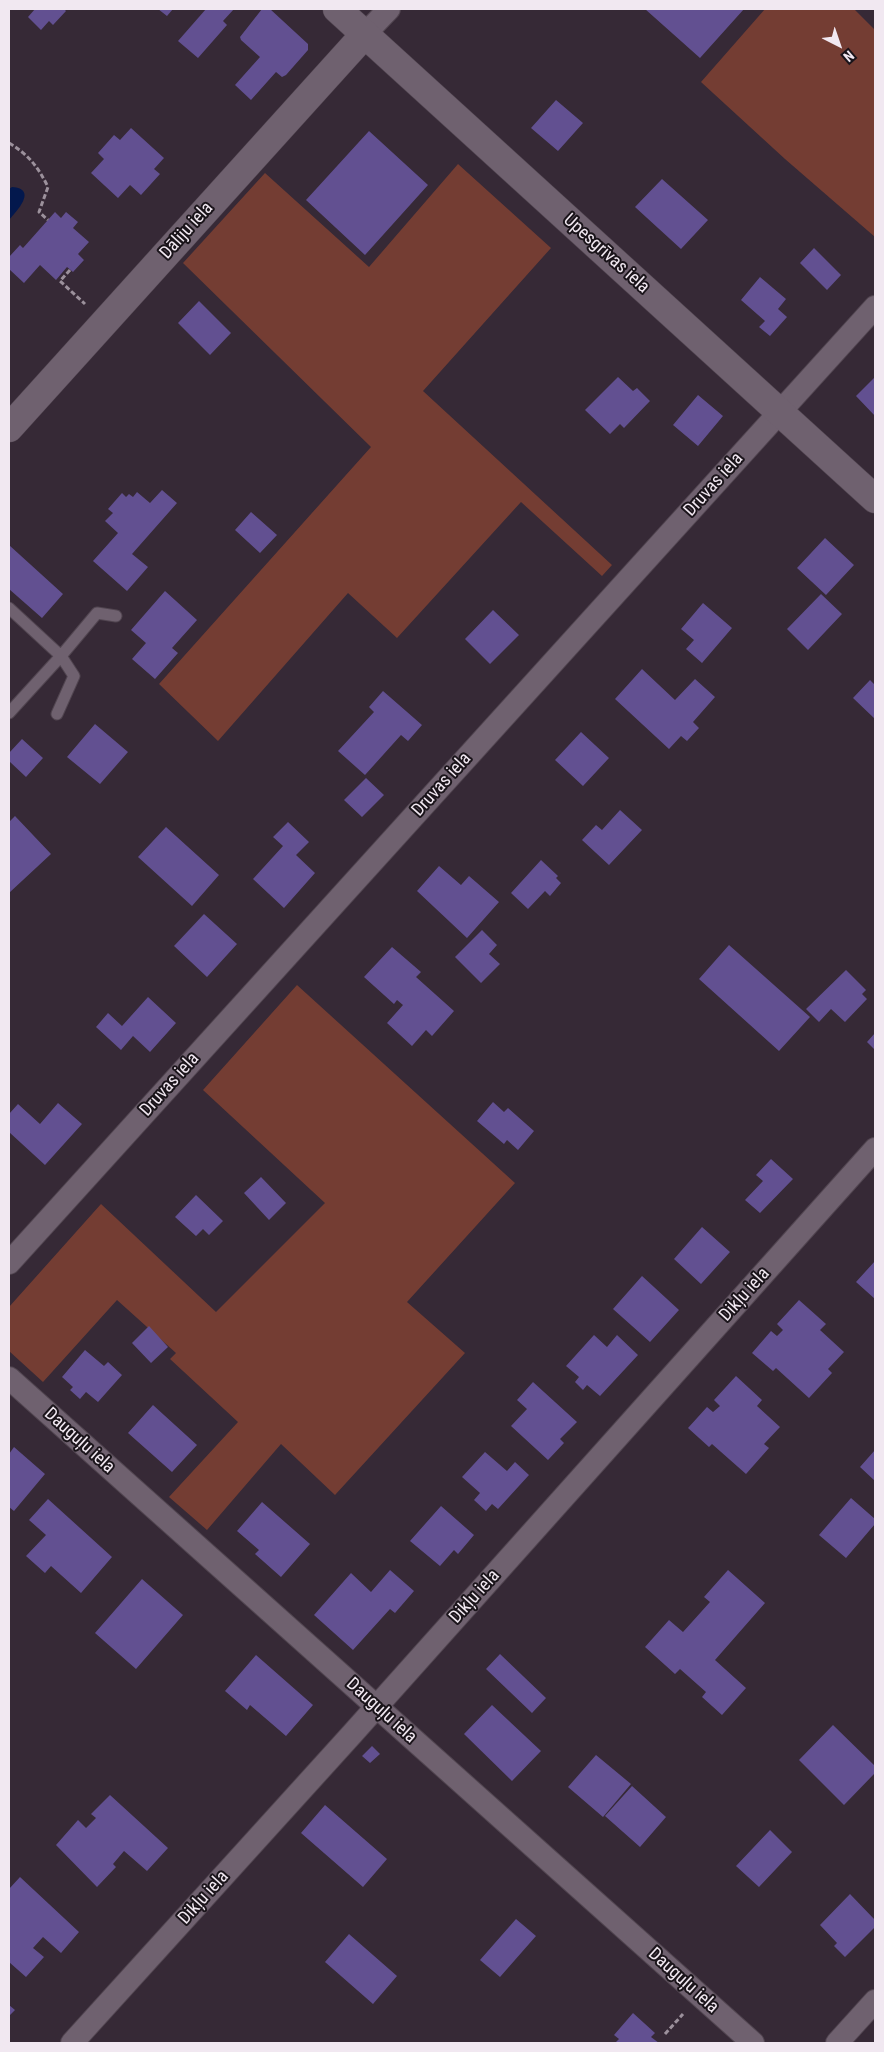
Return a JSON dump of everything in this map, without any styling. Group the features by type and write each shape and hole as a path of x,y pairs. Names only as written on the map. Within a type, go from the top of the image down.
{"street":[{"name":"Upesgrīvas iela","path":"336,9 875,498"},
{"path":"365,34 389,9"},
{"name":"Dāliju iela","path":"9,428 365,34"},
{"name":"Druvas iela","path":"9,1263 875,308"},
{"name":"Dikļu iela","path":"72,2043 377,1707 875,1149"},
{"name":"Dauguļu iela","path":"9,1378 753,2043"},
{"path":"837,2043 875,2001"}],"lane":[{"path":"9,608 61,656 74,676 57,714"},
{"path":"9,714 97,612 116,616"}],"path":[{"path":"9,143 25,153 40,172 48,187 39,212 48,220"},
{"path":"70,270 60,282 104,322"},
{"path":"665,2034 676,2022"}],"shaded area":[{"path":"765,9 854,9 875,30 875,237 785,159 701,82"},
{"path":"458,164 551,248 423,391 612,565 602,576 521,502 397,638 348,593 218,741 159,684 371,447 183,263 265,173 369,267"},
{"path":"297,985 515,1183 407,1302 465,1353 335,1495 281,1444 207,1530 169,1497 238,1422 170,1359 176,1353 117,1300 43,1382 9,1351 9,1307 101,1204 216,1312 325,1203 203,1090"}],"water":[{"path":"12,187 20,189 24,192 25,196 9,220 9,189"}],"building":[{"path":"35,9 64,9 66,11 53,25 49,21 41,30 28,17"},
{"path":"158,9 173,9 167,16"},
{"path":"206,9 234,9 223,21 227,25 198,58 178,41"},
{"path":"262,9 270,9 308,44 308,50 286,75 282,77 276,72 251,100 235,85 260,57 240,37"},
{"path":"645,9 744,9 700,58"},
{"path":"556,100 583,123 558,151 531,128"},
{"path":"131,128 164,158 154,169 160,174 141,195 130,185 118,198 91,173 104,159 98,153 114,135 120,140"},
{"path":"369,131 428,185 365,255 306,200"},
{"path":"662,179 708,220 681,249 635,207"},
{"path":"55,212 61,218 66,212 78,222 73,228 89,242 78,254 84,260 73,272 67,267 56,280 40,265 24,283 9,269 9,257 20,245 23,248"},
{"path":"814,248 841,275 827,290 800,263"},
{"path":"760,277 786,299 778,309 787,317 770,336 759,327 765,321 741,300"},
{"path":"199,301 231,333 210,355 178,323"},
{"path":"618,377 633,391 637,388 650,401 624,428 620,424 610,434 585,410"},
{"path":"875,377 875,416 856,396"},
{"path":"698,395 723,416 698,446 673,425"},
{"path":"162,490 177,503 132,554 148,567 127,591 93,561 118,533 105,521 113,513 108,509 122,493 126,497 129,494 133,497 137,492 150,503"},
{"path":"251,512 277,535 260,553 235,530"},
{"path":"825,538 854,565 826,595 797,568"},
{"path":"9,545 63,594 42,618 9,589"},
{"path":"165,591 197,620 172,648 178,653 155,679 132,659 146,643 131,630"},
{"path":"821,594 842,614 808,650 787,629"},
{"path":"703,603 732,628 702,663 686,649 694,640 681,629"},
{"path":"493,610 519,635 490,664 465,639"},
{"path":"642,669 675,700 695,679 715,697 693,722 699,728 687,741 681,736 669,749 615,699"},
{"path":"870,680 875,685 875,719 853,698"},
{"path":"383,691 422,725 408,741 401,735 365,775 338,751 374,712 369,707"},
{"path":"95,724 128,752 100,784 67,757"},
{"path":"581,732 609,758 583,786 555,760"},
{"path":"22,739 43,758 26,777 9,761 9,753"},
{"path":"366,778 384,795 362,817 344,800"},
{"path":"620,810 642,830 609,865 582,840 596,825 602,830"},
{"path":"15,816 51,854 9,893 9,822"},
{"path":"288,822 309,842 296,855 315,873 284,908 253,879 283,846 273,837"},
{"path":"166,827 219,875 192,906 138,857"},
{"path":"541,860 558,876 556,878 561,883 550,896 545,891 528,909 511,893"},
{"path":"439,866 461,885 469,876 499,902 467,938 417,891"},
{"path":"204,914 237,944 207,977 174,946"},
{"path":"482,930 497,945 489,954 500,964 481,983 455,957"},
{"path":"729,945 810,1017 779,1051 699,979"},
{"path":"392,947 421,972 416,977 454,1011 432,1036 426,1030 412,1046 387,1023 403,1005 397,1000 394,1004 364,977"},
{"path":"846,970 866,990 862,994 867,999 845,1022 831,1009 819,1022 806,1009"},
{"path":"148,997 176,1023 150,1052 133,1036 121,1050 96,1027 108,1013 122,1026"},
{"path":"875,1033 875,1050 867,1042"},
{"path":"493,1102 504,1112 508,1108 534,1131 518,1150 507,1140 504,1144 477,1121"},
{"path":"58,1103 82,1124 45,1165 9,1132 9,1114 18,1104 40,1124"},
{"path":"771,1159 793,1179 760,1213 745,1200 763,1181 756,1175"},
{"path":"261,1177 286,1203 269,1220 244,1193"},
{"path":"196,1195 223,1221 209,1235 203,1229 196,1236 175,1217"},
{"path":"702,1227 730,1252 701,1284 674,1259"},
{"path":"875,1261 875,1299 856,1282"},
{"path":"642,1276 679,1310 650,1342 613,1309"},
{"path":"799,1300 826,1324 820,1330 844,1352 828,1369 832,1373 809,1398 776,1368 773,1371 752,1353 771,1331 777,1336 783,1330 777,1324"},
{"path":"149,1326 168,1347 151,1363 132,1343"},
{"path":"594,1335 607,1347 617,1335 638,1355 600,1396 587,1385 583,1390 575,1382 579,1377 566,1366"},
{"path":"85,1350 104,1366 108,1362 122,1375 98,1402 86,1392 80,1399 70,1390 73,1387 62,1377"},
{"path":"736,1376 762,1400 757,1406 780,1427 764,1444 769,1448 746,1474 712,1444 709,1447 688,1428 707,1407 713,1412 720,1406 714,1400"},
{"path":"533,1382 577,1422 560,1439 564,1443 548,1460 511,1426 527,1409 517,1400"},
{"path":"153,1405 197,1445 172,1472 128,1433"},
{"path":"14,1447 45,1474 14,1511 9,1507 9,1454"},
{"path":"875,1450 875,1481 860,1467"},
{"path":"485,1452 507,1471 515,1462 529,1475 498,1509 492,1504 486,1511 474,1500 480,1493 462,1477"},
{"path":"851,1498 875,1519 875,1524 846,1558 819,1535"},
{"path":"48,1499 112,1557 81,1593 51,1566 45,1573 26,1556 46,1535 29,1520"},
{"path":"262,1502 310,1544 281,1577 255,1554 259,1550 237,1531"},
{"path":"441,1506 474,1535 458,1554 454,1550 440,1566 410,1541"},
{"path":"390,1570 414,1591 395,1613 390,1609 353,1650 314,1615 351,1573 371,1592"},
{"path":"728,1570 765,1603 715,1660 746,1688 722,1715 702,1697 706,1692 680,1669 675,1674 645,1647 669,1620 683,1632 710,1602 704,1597"},
{"path":"142,1579 183,1615 136,1669 95,1633"},
{"path":"500,1654 546,1698 532,1713 486,1669"},
{"path":"256,1655 313,1705 286,1736 250,1705 247,1710 225,1691"},
{"path":"492,1705 541,1751 512,1781 464,1734"},
{"path":"833,1725 875,1766 875,1773 844,1805 799,1760"},
{"path":"372,1746 380,1754 370,1763 362,1756"},
{"path":"596,1755 631,1784 603,1817 568,1787"},
{"path":"632,1786 666,1817 640,1847 605,1816"},
{"path":"110,1795 168,1848 147,1871 124,1851 113,1864 116,1867 97,1887 56,1845 78,1820 86,1828 96,1818 91,1814"},
{"path":"325,1805 387,1859 363,1887 301,1833"},
{"path":"770,1830 792,1852 759,1887 736,1866"},
{"path":"20,1877 79,1932 61,1953 43,1937 33,1948 44,1957 26,1977 9,1962 9,1889"},
{"path":"850,1894 875,1920 875,1927 845,1957 834,1946 837,1943 820,1925"},
{"path":"516,1919 536,1936 500,1977 480,1960"},
{"path":"349,1934 397,1976 373,2004 325,1962"},
{"path":"9,2005 15,2010 9,2016"},
{"path":"633,2013 655,2033 651,2037 659,2043 615,2043 619,2039 614,2035"}]}
